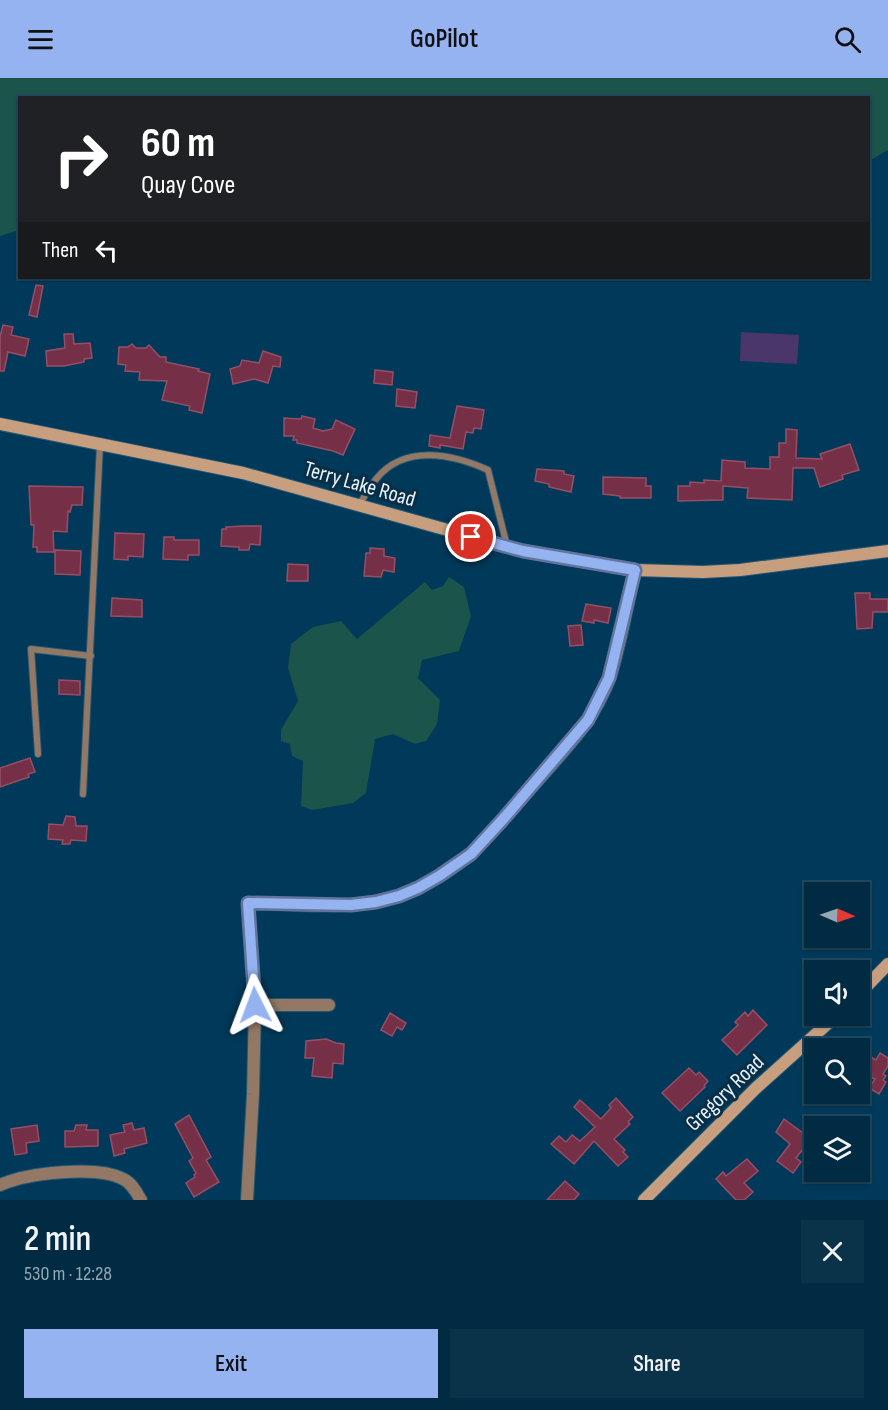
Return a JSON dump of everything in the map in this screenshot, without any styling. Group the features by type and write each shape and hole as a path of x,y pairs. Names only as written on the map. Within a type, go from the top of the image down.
{"main road":[{"name":"Terry Lake Road","path":"0,424 243,473 507,546 635,570 703,572 740,570 888,551"},
{"path":"870,983 888,964"},
{"name":"Gregory Road","path":"644,1200 756,1088 825,1026"}],"street":[{"path":"247,1200 255,1005 248,903 351,905 376,902 418,888 471,854 588,720 609,678 635,570"},
{"path":"255,1005 329,1005"},
{"path":"0,1185 36,1174 62,1172 107,1174 121,1177 134,1188 141,1200"}],"lane":[{"path":"83,794 100,444"},
{"path":"359,505 378,477 399,461 419,454 463,460 488,470 507,546"},
{"path":"38,753 31,649 91,657"}],"shaded area":[{"path":"0,78 888,78 888,150 870,160 870,96 18,96 18,230 0,236"},
{"path":"741,332 799,335 797,364 740,361"},
{"path":"449,577 464,587 471,616 459,651 422,660 418,678 440,700 437,724 426,741 415,744 393,734 375,739 366,793 353,803 312,810 301,806 303,761 292,756 290,744 281,741 281,730 298,701 288,668 291,644 313,627 341,621 357,639 425,582 432,590 443,586"}],"building":[{"path":"36,285 43,286 37,317 29,315"},
{"path":"3,325 13,327 11,335 29,339 25,356 8,352 4,371 0,371 0,336"},
{"path":"64,334 73,334 74,344 90,343 92,358 64,366 47,366 46,351 65,348"},
{"path":"132,344 136,348 146,348 149,345 160,357 166,357 166,362 199,369 198,371 210,374 202,413 189,410 190,406 162,400 167,381 139,380 140,372 125,371 126,365 118,364 119,347 128,347"},
{"path":"263,351 281,357 280,367 273,366 268,383 254,379 233,384 230,369 240,366 242,360 259,363"},
{"path":"375,370 393,372 392,385 374,383"},
{"path":"397,389 417,392 415,408 396,406"},
{"path":"457,406 484,410 481,429 474,428 473,433 466,432 463,449 440,445 440,448 429,446 430,435 450,438"},
{"path":"302,416 315,419 313,428 323,431 332,429 336,420 355,429 343,455 297,443 297,440 293,440 294,436 284,436 284,418 301,419"},
{"path":"786,429 797,430 796,458 822,459 820,454 850,444 859,470 842,475 843,479 820,487 814,468 793,468 792,500 747,498 748,488 723,486 723,500 678,501 678,486 690,486 690,482 704,483 704,480 721,481 722,460 745,462 745,468 770,469 770,457 779,457 779,443 786,443"},
{"path":"537,469 564,471 564,474 574,476 571,492 535,481"},
{"path":"603,477 646,478 646,486 651,486 651,498 620,498 620,496 603,494"},
{"path":"29,486 83,487 82,505 72,505 70,512 68,511 67,532 53,531 54,552 37,552 37,547 33,547 34,525 31,525"},
{"path":"261,526 260,545 250,544 249,550 221,546 222,529"},
{"path":"115,533 144,534 143,557 128,556 128,560 114,559"},
{"path":"164,537 174,537 174,540 199,540 199,555 188,555 188,560 163,559"},
{"path":"370,548 384,549 384,556 395,558 394,572 383,570 381,577 364,576 366,553 370,553"},
{"path":"55,550 81,551 80,575 55,574"},
{"path":"288,564 308,565 308,581 287,581"},
{"path":"855,593 870,593 870,599 888,599 888,612 873,612 872,628 857,629"},
{"path":"112,598 142,600 142,617 111,616"},
{"path":"586,604 611,608 608,623 594,620 594,623 582,621"},
{"path":"581,625 583,645 570,646 568,626"},
{"path":"59,680 80,681 80,695 59,694"},
{"path":"30,758 35,772 28,774 29,777 0,787 0,768"},
{"path":"66,816 75,817 76,826 87,826 86,841 71,840 70,844 62,844 63,840 48,839 49,824 63,825"},
{"path":"753,1010 767,1025 737,1055 722,1040 738,1025 735,1022 745,1012 748,1016"},
{"path":"390,1013 406,1023 402,1030 397,1027 392,1036 381,1030"},
{"path":"326,1039 344,1044 343,1064 333,1063 332,1078 312,1076 314,1058 305,1058 306,1041"},
{"path":"880,1053 888,1058 888,1066 883,1074 886,1076 883,1080 886,1082 879,1094 870,1089 875,1079 870,1077 872,1074 870,1073 870,1058 876,1060"},
{"path":"689,1068 696,1075 699,1072 708,1081 705,1087 680,1111 662,1093"},
{"path":"616,1098 633,1117 628,1122 630,1124 614,1139 625,1150 623,1152 628,1157 618,1166 594,1141 574,1164 551,1144 559,1136 566,1142 572,1135 580,1141 595,1127 574,1107 580,1100 601,1119"},
{"path":"189,1115 211,1157 206,1160 219,1182 194,1197 186,1183 195,1177 196,1173 189,1161 193,1158 175,1124"},
{"path":"784,1119 804,1134 804,1148 796,1158 801,1162 793,1173 777,1161 790,1144 776,1132"},
{"path":"132,1123 134,1130 144,1128 147,1143 124,1149 125,1153 114,1156 110,1135 125,1132 123,1125"},
{"path":"37,1125 39,1141 26,1143 27,1153 15,1155 11,1129"},
{"path":"76,1125 87,1125 86,1130 98,1130 98,1146 65,1147 65,1131 74,1131"},
{"path":"747,1159 758,1171 744,1183 753,1192 744,1200 736,1200 716,1179 723,1172 726,1176"},
{"path":"565,1181 579,1194 574,1200 547,1200"}],"route":[{"path":"255,1005 248,903 351,905 376,902 399,896 439,876 471,854 539,778 588,720 609,678 635,570 523,551 471,537"}]}
